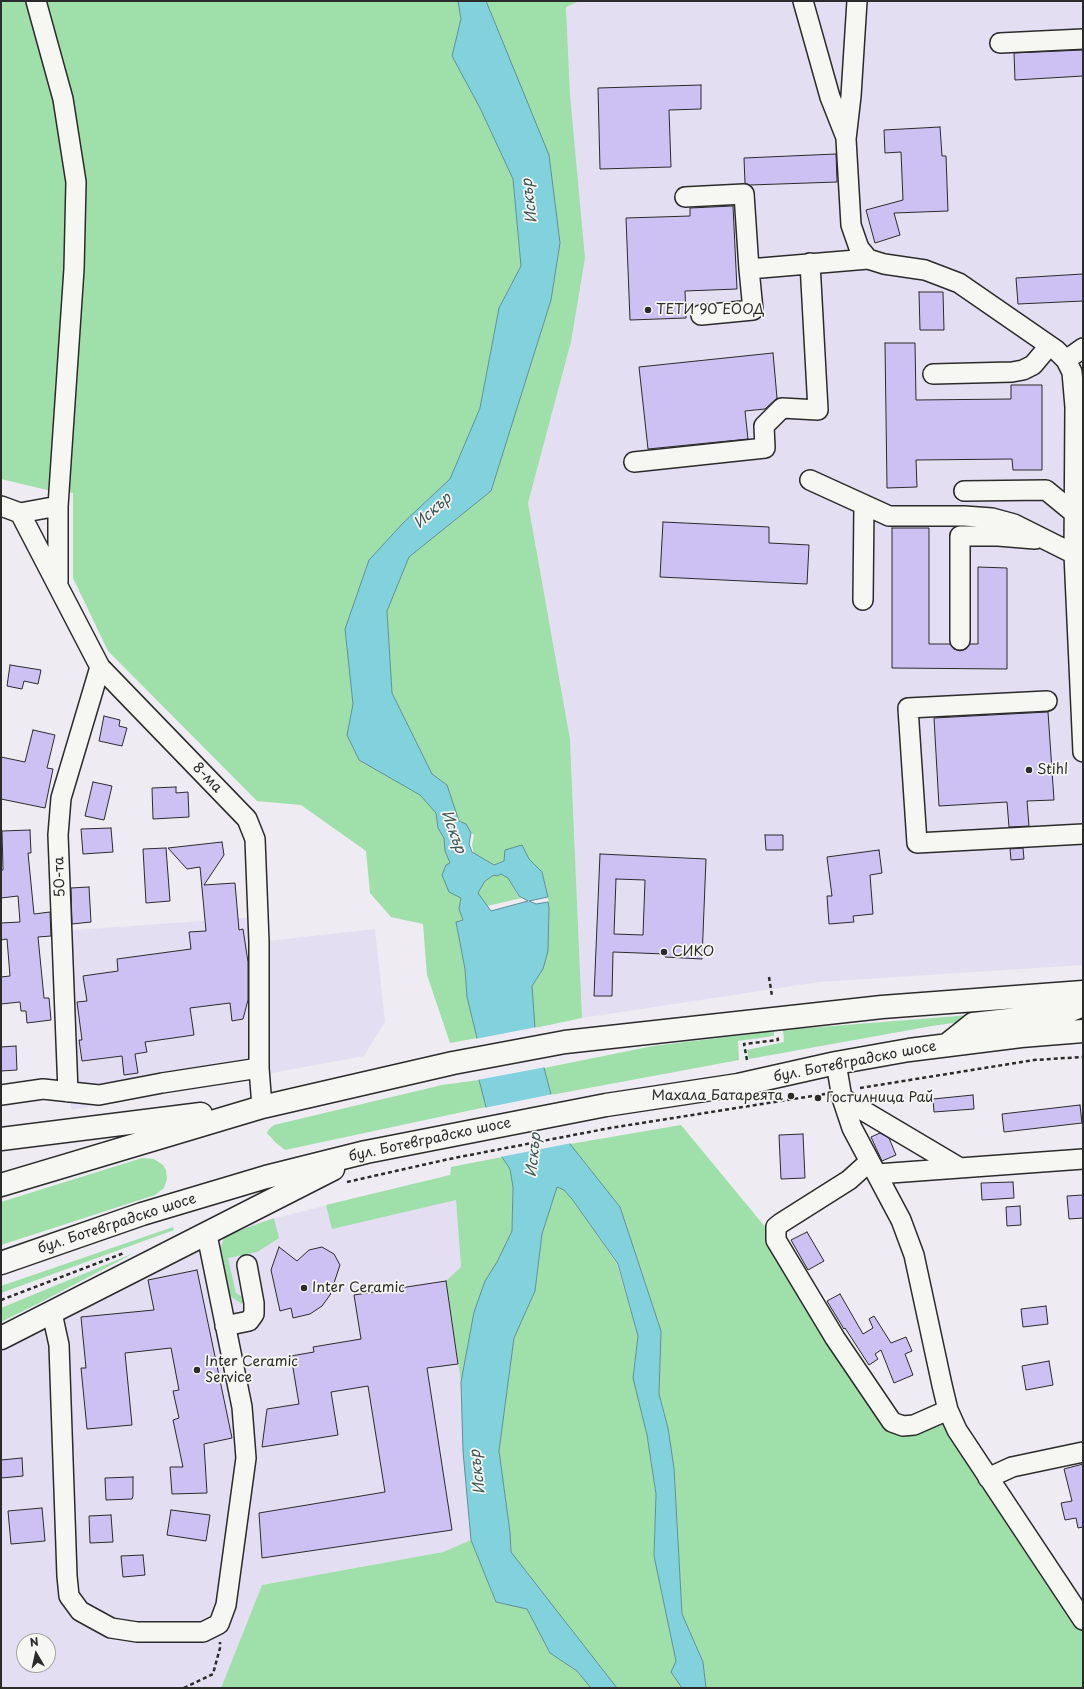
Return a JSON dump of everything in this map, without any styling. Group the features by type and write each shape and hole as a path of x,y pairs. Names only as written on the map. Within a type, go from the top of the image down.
{"main road":[{"path":"1,1185 262,1107 453,1063 565,1042 882,1007 1083,992"},
{"path":"948,1044 973,1024 1062,1014 1083,1006"},
{"name":"бул. Ботевградско шосе","path":"1,1263 50,1244 266,1177 366,1152 445,1135 606,1105 738,1085 836,1063 948,1044 1083,1031"},
{"path":"1,1139 72,1129 262,1107"},
{"path":"1,1338 206,1235 366,1152"}],"street":[{"path":"36,1 63,99 76,182 74,269 58,506 58,584"},
{"path":"803,1 830,97 846,139"},
{"path":"857,1 851,96 846,139 851,225 859,248 868,259"},
{"path":"1000,43 1083,39"},
{"path":"685,197 744,194 752,310 701,315"},
{"path":"749,268 868,259 884,264 925,270 959,283 1049,346 1066,360 1072,372 1075,407 1074,514 1077,544 1083,752"},
{"path":"634,462 765,448 764,426 782,408 818,410 810,264"},
{"path":"933,374 1012,372 1023,370 1033,365 1049,346"},
{"path":"1066,360 1083,348"},
{"path":"810,480 889,516 964,516 992,518 1014,524 1049,540"},
{"path":"964,491 1046,490 1074,514"},
{"path":"863,600 864,505"},
{"path":"1,506 20,513 58,506"},
{"name":"8-ма","path":"20,513 100,667 247,819 255,839 259,942 259,1068 262,1107"},
{"path":"960,640 960,536 998,536 1077,544"},
{"name":"50-та","path":"68,1092 58,835 61,798 100,667"},
{"path":"1047,701 908,708 917,843 1083,834"},
{"path":"836,1063 842,1098 852,1128 901,1220 914,1255 948,1410 957,1430 1083,1620"},
{"path":"1,1095 43,1089 99,1095 162,1082 259,1068"},
{"path":"842,1098 960,1168"},
{"path":"948,1410 914,1425 903,1426 892,1422 835,1338 776,1240 776,1227 849,1180 873,1168 960,1168 1083,1159"},
{"path":"52,1313 59,1345 69,1596 80,1611 111,1628 137,1632 203,1632 219,1624 226,1605 246,1458 242,1407 206,1235"},
{"path":"225,1326 249,1321 254,1314 254,1303 247,1265"},
{"path":"988,1478 1012,1467 1083,1452"}],"path":[{"path":"769,977 772,996"},
{"path":"747,1060 744,1044 778,1040 777,1034"},
{"path":"754,1100 756,1105"},
{"path":"449,1159 610,1128"},
{"path":"184,1688 213,1674 220,1648 219,1624"}],"shaded area":[{"path":"580,1 1083,1 1083,965 819,982 582,1018 570,739 528,503 571,342 570,95 566,7"},
{"path":"257,917 259,942 375,929 385,1022 364,1056 72,1110 68,1092 62,931"},
{"path":"450,1175 456,1200 461,1267 446,1282 461,1382 471,1540 443,1552 262,1585 221,1688 1,1688 1,1338 207,1235"}],"green space":[{"path":"1,1 458,1 461,19 452,56 480,108 513,179 521,266 499,308 480,408 450,479 403,523 369,560 345,629 353,704 347,735 359,760 420,795 436,813 438,828 444,838 447,856 461,898 459,909 463,920 456,922 465,969 467,997 477,1038 450,1043 427,975 423,924 391,917 370,893 366,851 301,805 257,801 108,651 73,578 73,493 47,490 1,479"},
{"path":"486,1 580,1 566,7 570,95 585,258 571,342 528,503 570,739 582,1018 535,1028 532,986 543,969 549,924 548,897 542,872 529,859 504,861 494,865 474,855 472,845 474,835 471,833 466,824 459,821 447,785 432,774 392,693 387,611 409,557 491,491 551,300 560,243 507,54"},
{"path":"501,874 508,878 518,896 522,898 487,906 478,893 485,881 494,875"},
{"path":"1057,1008 932,1026 749,1059 747,1050 784,1042 783,1030"},
{"path":"774,1031 774,1036 738,1041 739,1060 551,1095 544,1068 653,1046"},
{"path":"479,1080 486,1107 285,1150 267,1133 274,1125 442,1085"},
{"path":"681,1125 776,1240 891,1422 948,1410 1083,1620 1083,1688 706,1688 703,1662 682,1614 674,1468 668,1428 659,1394 661,1331 620,1207 570,1144"},
{"path":"502,1157 510,1169 513,1187 512,1231 497,1262 485,1281 474,1312 461,1382 446,1281 461,1267 456,1200 332,1229 326,1205 450,1175 451,1167"},
{"path":"142,1158 154,1159 163,1165 166,1170 167,1179 164,1188 155,1195 1,1245 1,1202"},
{"path":"556,1187 564,1190 572,1199 617,1264 638,1336 633,1378 647,1435 656,1494 654,1556 676,1661 671,1672 682,1688 617,1688 511,1552 510,1532 499,1451 514,1338 535,1291 542,1234"},
{"path":"274,1218 279,1238 257,1252 228,1258 236,1293 244,1298 242,1304 227,1294 218,1255 225,1236"},
{"path":"173,1227 174,1230 1,1293 1,1286"},
{"path":"134,1253 43,1301 1,1322 1,1308"},
{"path":"471,1540 496,1602 527,1609 550,1653 577,1671 591,1688 221,1688 262,1585 443,1552"}],"water":[{"name":"Искър","path":"458,1 486,1 549,155 560,243 551,300 491,491 409,557 387,611 392,693 432,774 447,785 459,821 466,824 471,833 469,844 472,852 494,865 504,861 505,850 522,845 529,859 542,872 548,897 529,901 536,904 548,902 549,908 548,951 543,969 532,986 535,1028 555,1109 570,1144 620,1207 661,1331 659,1394 668,1428 674,1468 682,1614 703,1662 706,1688 682,1688 671,1672 676,1661 654,1556 656,1494 647,1435 633,1378 638,1336 618,1264 572,1199 564,1190 557,1187 542,1234 535,1291 514,1338 499,1451 510,1532 511,1552 617,1688 591,1688 577,1671 550,1653 527,1609 496,1602 471,1540 463,1451 461,1382 474,1312 485,1281 497,1262 512,1231 513,1187 510,1169 502,1157 479,1080 477,1038 467,997 465,969 456,922 463,920 459,909 461,898 449,892 442,875 446,865 450,863 445,851 444,838 438,828 436,813 420,795 359,760 347,735 353,704 345,629 369,560 403,523 450,479 480,408 499,308 521,266 513,179 480,108 452,56 461,19","holes":["501,874 508,878 519,896 528,901 491,911 478,893 485,881 494,875 497,876"]}],"pier":[{"path":"537,1027 546,1067 477,1080 475,1039"},
{"path":"553,1094 572,1143 500,1157 484,1108"}],"building":[{"path":"1083,50 1083,76 1015,80 1014,53"},
{"path":"701,85 701,109 669,110 671,167 600,169 598,88"},
{"path":"940,127 942,156 946,156 948,211 894,213 900,235 875,243 866,210 903,200 901,152 885,153 884,130"},
{"path":"836,154 837,182 750,185 745,183 744,158"},
{"path":"733,206 737,289 685,291 686,318 630,320 626,218 690,216 690,208"},
{"path":"1083,274 1083,301 1018,304 1016,278"},
{"path":"919,292 943,292 944,330 920,330"},
{"path":"885,343 915,343 916,400 1011,399 1011,385 1042,385 1042,470 1013,470 1012,459 916,460 917,487 887,488"},
{"path":"773,353 777,398 765,409 745,411 748,439 648,449 639,367"},
{"path":"663,522 769,527 769,543 809,545 807,584 660,577"},
{"path":"892,528 929,528 929,644 950,644 954,649 960,651 966,649 970,644 978,644 978,567 1007,568 1007,669 892,668"},
{"path":"10,665 41,670 38,684 24,681 22,689 7,686"},
{"path":"1048,712 1054,800 1027,801 1029,826 1009,827 1007,802 939,806 934,718"},
{"path":"104,716 120,720 119,726 127,728 122,746 99,741"},
{"path":"33,730 55,735 47,768 53,769 45,808 1,799 1,757 25,762"},
{"path":"93,782 112,786 104,820 85,816"},
{"path":"176,787 176,793 188,792 189,817 153,819 152,788"},
{"path":"111,828 113,852 83,854 81,829"},
{"path":"30,830 31,853 28,853 34,914 50,912 51,936 38,937 44,998 49,998 51,1020 27,1023 26,1011 21,1011 20,1002 1,1004 1,977 10,976 7,939 1,940 1,923 20,922 18,896 1,898 1,870 3,870 2,831"},
{"path":"765,835 783,835 783,850 766,850"},
{"path":"222,842 224,855 204,885 235,883 239,930 243,929 248,962 248,1000 243,1019 232,1021 230,1003 190,1008 194,1035 145,1042 147,1052 135,1054 138,1073 124,1075 122,1056 82,1061 79,1040 82,1040 77,1002 87,1001 83,976 118,971 117,959 191,949 189,932 206,931 200,867 187,869 168,848"},
{"path":"166,848 170,901 146,903 143,849"},
{"path":"1023,848 1024,859 1011,860 1010,849"},
{"path":"879,850 882,873 870,875 873,914 853,916 854,922 829,924 827,896 832,896 827,857"},
{"path":"600,854 706,859 702,959 665,957 665,954 613,952 612,996 594,996","holes":["616,879 645,880 643,935 614,934"]},
{"path":"89,887 91,922 72,924 71,888"},
{"path":"16,1046 17,1070 1,1071 1,1047"},
{"path":"973,1095 974,1109 934,1112 933,1099"},
{"path":"1080,1105 1082,1123 1004,1132 1002,1114"},
{"path":"880,1133 889,1138 896,1155 882,1161 871,1137"},
{"path":"803,1134 805,1178 781,1179 779,1135"},
{"path":"1013,1182 1014,1198 982,1200 981,1183"},
{"path":"1083,1195 1083,1218 1069,1219 1067,1196"},
{"path":"1020,1206 1021,1225 1007,1226 1006,1207"},
{"path":"807,1232 824,1261 808,1270 791,1240"},
{"name":"Inter Ceramic","path":"279,1247 297,1261 309,1250 322,1247 334,1254 340,1265 330,1295 322,1306 310,1314 293,1318 291,1308 280,1311 271,1270"},
{"path":"197,1270 232,1438 204,1444 207,1493 172,1494 170,1467 183,1467 173,1420 179,1418 173,1391 179,1390 171,1348 125,1353 132,1425 87,1429 81,1368 86,1368 81,1317 154,1310 148,1280"},
{"path":"446,1281 458,1364 427,1368 452,1530 262,1558 259,1513 385,1492 368,1386 331,1392 338,1435 262,1447 267,1409 299,1404 291,1356 314,1352 313,1347 361,1339 354,1295"},
{"path":"840,1294 863,1334 873,1328 869,1319 874,1316 891,1343 906,1337 912,1351 905,1354 913,1375 894,1383 881,1350 875,1354 878,1359 869,1365 827,1301"},
{"path":"1046,1306 1048,1324 1023,1327 1021,1309"},
{"path":"1049,1361 1053,1385 1026,1390 1022,1366"},
{"path":"22,1458 23,1476 1,1478 1,1460"},
{"path":"1083,1464 1083,1527 1078,1528 1076,1518 1065,1520 1061,1503 1072,1501 1064,1469"},
{"path":"133,1477 132,1499 106,1500 105,1478"},
{"path":"42,1508 45,1541 11,1544 8,1511"},
{"path":"171,1510 210,1515 206,1541 167,1535"},
{"path":"111,1515 113,1542 90,1543 89,1516"},
{"path":"143,1555 145,1575 123,1577 121,1556"}],"place":[{"name":"ТЕТИ 90 ЕООД","path":"648,310"},
{"name":"Stihl","path":"1029,770"},
{"name":"СИКО","path":"664,952"},
{"name":"Махала Батареята","path":"791,1096"},
{"name":"Гостилница Рай","path":"818,1098"},
{"name":"Inter Ceramic","path":"304,1288"},
{"name":"Inter Ceramic Service","path":"197,1370"}]}
